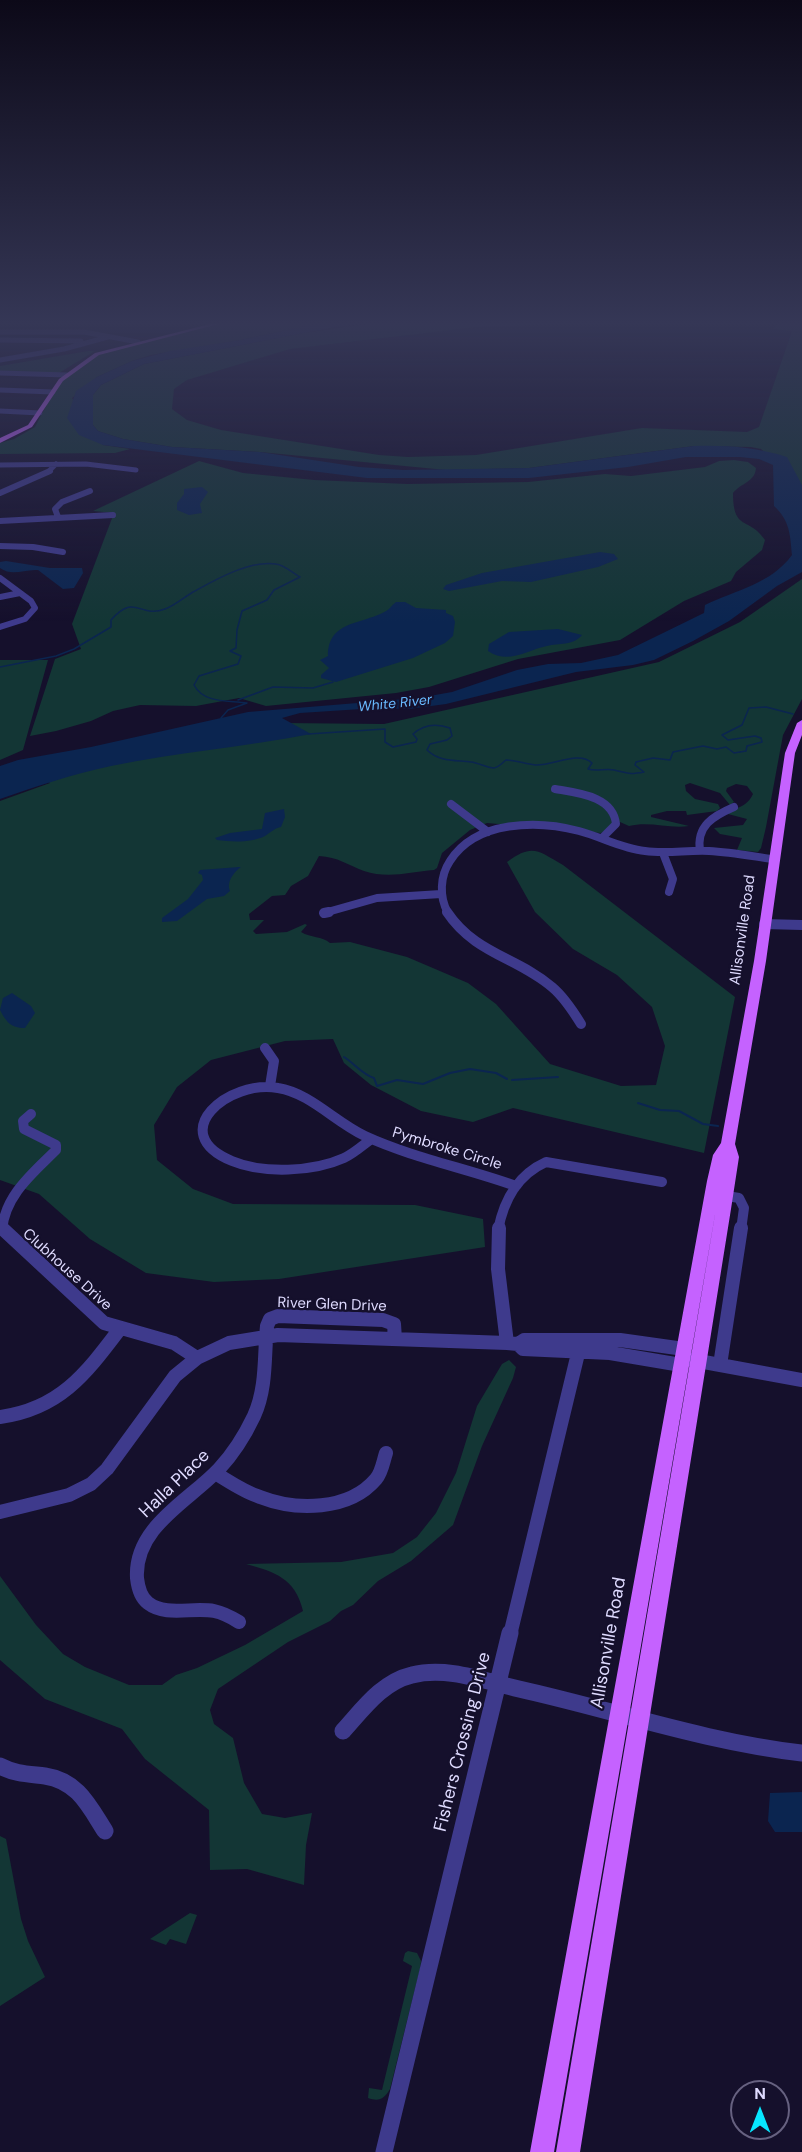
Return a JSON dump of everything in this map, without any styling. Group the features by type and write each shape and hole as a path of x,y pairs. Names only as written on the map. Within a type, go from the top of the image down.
{"main road":[{"path":"1,440 30,426 32,421"},
{"name":"Allisonville Road","path":"568,2152 636,1717 714,1181 720,1155 728,1144 765,921 772,859 802,723"},
{"name":"Allisonville Road","path":"687,1358 727,1196 732,1157 728,1144"},
{"name":"Allisonville Road","path":"542,2152 636,1717"}],"street":[{"path":"0,493 48,473 56,464"},
{"path":"0,465 86,464 136,470"},
{"path":"58,517 54,509 58,504 90,491"},
{"path":"0,521 113,515"},
{"path":"2,530 8,521"},
{"path":"0,546 33,547 63,552"},
{"path":"0,578 33,603 33,612 22,621 0,627"},
{"path":"0,597 20,593"},
{"path":"555,789 590,797 611,809 616,817 616,824 602,838"},
{"path":"451,804 488,832"},
{"path":"700,851 698,840 703,825 713,816 734,807"},
{"path":"581,1024 567,1003 552,987 483,948 465,935 447,913 441,894 444,878 452,856 466,842 488,832 518,826 549,826 579,831 640,851 663,853 700,851 772,859"},
{"path":"663,853 673,879 669,892"},
{"path":"324,913 377,898 441,894"},
{"path":"765,921 802,919"},
{"path":"765,921 802,924"},
{"path":"265,1048 275,1058 276,1063 270,1086"},
{"name":"Pymbroke Circle","path":"370,1140 346,1157 316,1166 254,1167 230,1161 209,1146 204,1135 203,1120 207,1112 231,1092 249,1087 270,1086 296,1093 344,1125 388,1148 471,1169 516,1186"},
{"name":"Clubhouse Drive","path":"31,1114 23,1121 24,1129 52,1141 56,1145 56,1150 8,1200 1,1215 2,1230 95,1316 119,1330 169,1340 197,1358"},
{"path":"513,1344 498,1276 497,1229 505,1204 516,1186 528,1173 546,1162 662,1182"},
{"path":"720,1365 744,1208 742,1200 727,1196"},
{"name":"River Glen Drive","path":"266,1335 270,1319 288,1317 387,1321 396,1328 395,1339"},
{"path":"0,1417 31,1413 53,1402 70,1388 119,1330"},
{"name":"River Glen Drive","path":"0,1512 69,1495 97,1480 113,1462 175,1376 197,1358 229,1342 266,1335 513,1344 523,1349 580,1346 619,1354 687,1358 802,1380"},
{"name":"Halla Place","path":"239,1622 216,1610 156,1608 143,1599 138,1585 139,1560 150,1534 161,1519 215,1473 255,1414 261,1394 266,1335"},
{"name":"Fishers Crossing Drive","path":"384,2152 580,1346"},
{"path":"215,1473 261,1499 293,1506 317,1506 354,1495 372,1483 381,1471 386,1453"},
{"path":"343,1731 385,1686 411,1675 448,1672 759,1748 802,1753"},
{"path":"0,1766 23,1775 49,1777 67,1782 75,1788 105,1831"}],"green space":[{"path":"38,421 87,421 103,445 130,449 115,453 0,454 0,443 14,439 35,427"},
{"path":"93,421 192,421 221,430 379,455 408,457 476,455 642,428 747,432 759,427 761,421 802,421 802,489 761,449 751,447 694,446 529,468 446,470 260,452 172,447 123,439 98,431"},
{"path":"199,461 243,473 314,480 407,484 528,482 605,474 631,476 705,467 719,461 748,462 756,468 753,476 733,493 739,519 765,540 762,550 736,572 731,581 684,601 620,640 518,659 429,687 396,693 266,706 239,698 196,706 140,705 113,711 91,721 56,731 30,736 55,659 81,649 72,624 114,513 93,511"},
{"path":"802,579 802,699 783,735 766,827 758,852 737,850 742,838 720,834 714,828 743,825 747,819 728,814 751,798 753,794 747,786 736,784 727,788 726,791 734,802 730,805 720,793 690,783 685,785 686,791 695,799 718,804 720,808 717,811 687,815 686,811 667,811 651,815 651,817 689,826 644,824 629,826 620,822 601,833 487,823 470,830 442,853 437,868 434,870 399,874 364,871 337,860 319,856 308,876 291,886 285,895 272,896 249,914 250,920 264,920 253,931 256,934 287,932 305,924 307,925 301,932 305,934 330,943 350,942 407,957 468,983 496,1004 550,1064 621,1086 656,1085 665,1046 652,1007 617,975 573,949 535,912 507,862 523,852 535,851 547,856 563,865 735,997 704,1153 513,1108 473,1122 421,1111 371,1085 344,1063 333,1039 285,1041 211,1060 177,1087 154,1125 157,1160 193,1189 233,1204 415,1205 483,1219 485,1247 279,1279 214,1282 146,1273 90,1239 39,1194 0,1180 0,801 50,783 44,778 281,723 384,724 659,662 740,622"},
{"path":"0,660 48,660 23,750 0,760"},
{"path":"509,1360 516,1367 513,1378 482,1446 453,1525 411,1561 378,1581 353,1605 341,1611 330,1621 288,1642 218,1689 210,1710 214,1724 233,1738 244,1783 262,1814 285,1818 312,1813 306,1845 304,1885 247,1869 210,1870 209,1810 145,1759 122,1729 45,1699 0,1660 0,1576 36,1625 63,1654 85,1667 129,1685 162,1685 176,1675 197,1668 245,1645 303,1611 295,1591 282,1578 246,1564 341,1562 393,1553 417,1537 436,1513 456,1473 477,1406 502,1364"},
{"path":"0,1836 6,1839 21,1919 28,1941 45,1977 0,2006"},
{"path":"190,1913 197,1915 186,1944 170,1939 166,1945 150,1939"},
{"path":"408,1951 417,1953 421,1961 420,1969 390,2089 381,2099 375,2100 368,2098 369,2088 382,2090 412,1966 403,1961"}],"water":[{"name":"White River","path":"69,421 93,421 98,431 123,439 172,447 260,452 359,467 403,470 529,468 694,446 729,446 764,451 787,457 802,485 802,572 777,586 729,621 654,660 576,672 446,704 409,709 377,708 300,713 282,718 311,734 111,766 0,799 0,766 18,760 91,747 248,712 418,698 452,692 517,670 548,664 581,663 618,655 704,613 705,605 763,580 784,565 792,555 790,534 786,523 774,506 773,465 759,459 686,457 628,467 529,478 367,478 103,445 79,435"},
{"path":"202,487 208,492 200,504 202,513 189,515 177,510 177,503 184,494 184,489"},
{"path":"600,552 614,554 618,559 598,567 531,582 502,581 449,591 443,589 446,585 482,573"},
{"path":"0,562 50,568 82,568 83,573 74,588 63,589 38,570 5,571 0,568"},
{"path":"396,602 405,602 416,608 446,610 446,613 453,616 455,622 453,636 445,643 413,658 336,682 321,678 321,675 329,668 320,660 328,656 334,636 348,625 386,611"},
{"path":"558,629 582,635 570,643 547,646 510,657 495,655 488,651 489,644 509,632"},
{"path":"284,809 285,817 281,827 265,836 241,841 215,838 230,833 262,829 265,813"},
{"path":"241,867 233,874 230,891 224,896 207,899 177,921 162,922 162,918 188,899 203,880 202,875 198,873 200,870"},
{"path":"12,993 31,1006 35,1013 25,1028 9,1023 0,1010 3,998"},
{"path":"802,1792 802,1832 775,1832 768,1821 770,1793"}],"waterway":[{"path":"0,667 56,656 74,649 111,627 111,620 126,608 149,611 165,609 233,572 255,565 282,566 300,577 274,590 267,600 242,611 237,630 236,648 230,651 241,656 238,664 199,676 194,685 198,691 210,698 247,703 228,710 221,718"},
{"path":"238,700 273,687 313,688 333,682"},
{"path":"308,734 385,729 385,742 393,747 416,742 417,739 413,734 421,728 440,725 450,728 452,736 447,740 430,744 427,750 442,759 494,768 506,760 542,765 580,758 592,763 588,769 634,773 644,772 635,765 636,762 653,758 670,760 673,752 703,746 717,749 726,747 734,753 746,751 747,746 762,742 761,738 755,736 728,740 722,735 742,725 749,708 766,707 793,714"},
{"path":"344,1057 374,1078 377,1086 397,1080 423,1084 450,1073 470,1069 496,1073 507,1079"},
{"path":"512,1080 558,1077"},
{"path":"638,1103 660,1110 679,1111 703,1124 718,1126"}]}
